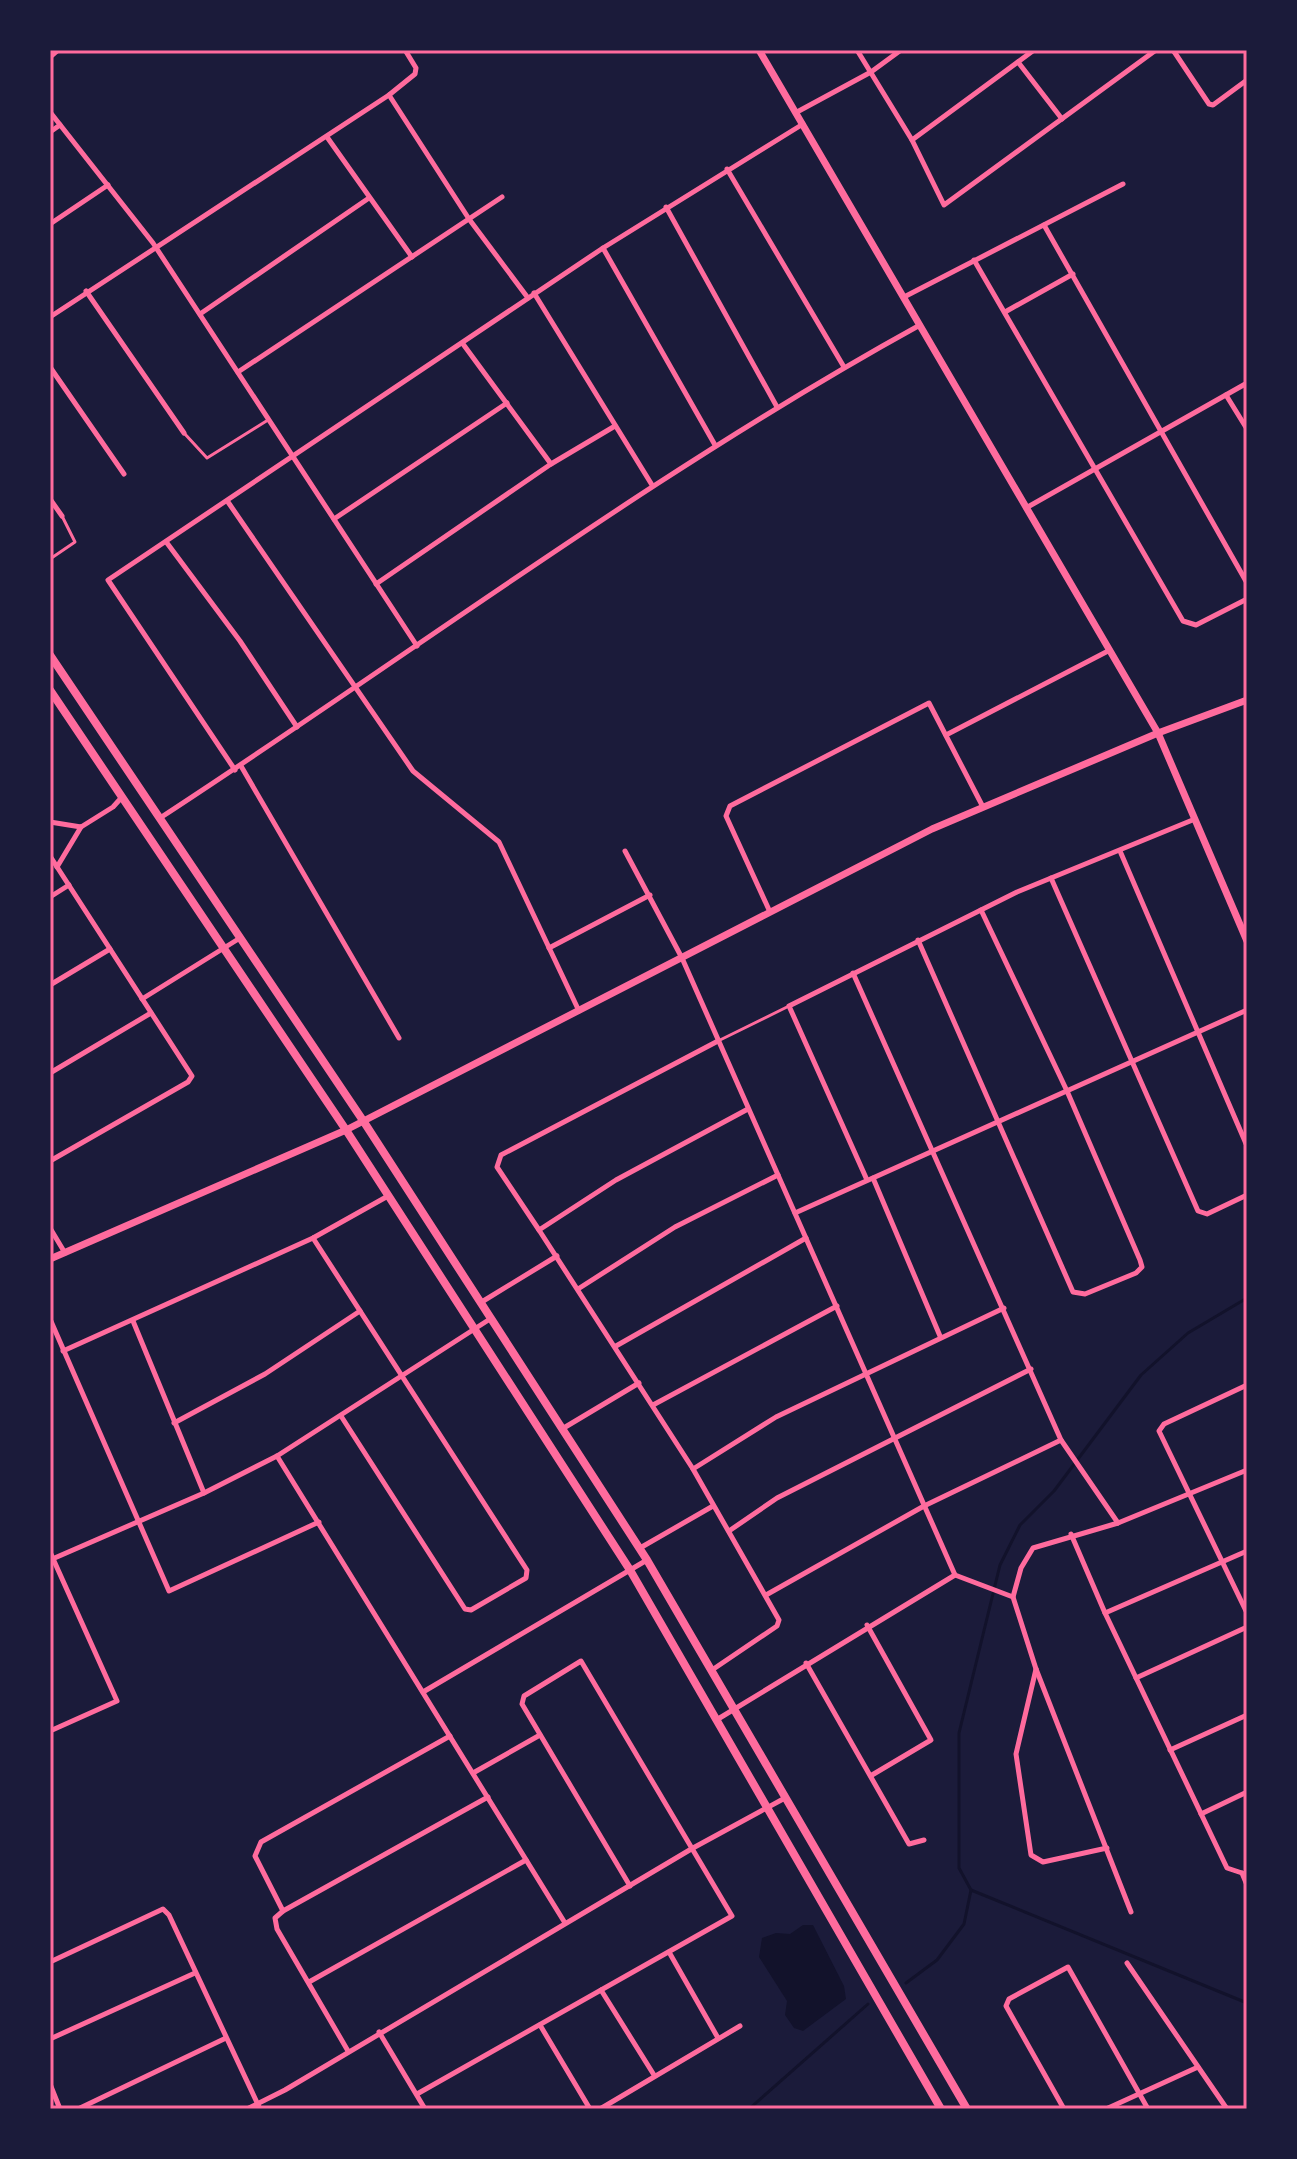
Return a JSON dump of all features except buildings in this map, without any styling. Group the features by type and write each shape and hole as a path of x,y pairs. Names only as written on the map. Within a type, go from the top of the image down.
{"main road":[{"path":"759,50 1158,733 1247,941"},
{"path":"50,655 364,1122 647,1560 967,2109"},
{"path":"50,690 346,1130 630,1570 941,2109"},
{"path":"50,1259 364,1122 932,829 1158,733 1247,700"}],"street":[{"path":"50,57 58,50"},
{"path":"50,317 389,95 415,74 416,68 405,50"},
{"path":"857,50 912,140 944,205 1156,50"},
{"path":"797,112 871,72 901,50"},
{"path":"912,140 1034,50"},
{"path":"1173,50 1213,105 1247,80"},
{"path":"1018,62 1062,119"},
{"path":"389,95 469,219 528,298"},
{"path":"50,112 156,247 417,646"},
{"path":"235,770 107,583 534,293 666,207 804,124"},
{"path":"50,132 60,125"},
{"path":"327,137 412,257"},
{"path":"727,169 844,367"},
{"path":"904,297 1123,184"},
{"path":"50,224 108,185"},
{"path":"238,372 502,197"},
{"path":"200,314 369,198"},
{"path":"666,207 777,407"},
{"path":"1044,225 1247,583"},
{"path":"603,248 715,445"},
{"path":"974,260 1183,621 1196,625 1247,599"},
{"path":"1005,312 1073,274"},
{"path":"86,291 184,433"},
{"path":"534,293 652,485"},
{"path":"160,819 652,485 844,367 920,325"},
{"path":"463,344 551,464"},
{"path":"50,367 124,474"},
{"path":"1026,508 1247,383"},
{"path":"1226,395 1247,429"},
{"path":"334,519 507,403"},
{"path":"376,584 551,464 615,426"},
{"path":"50,499 62,516"},
{"path":"228,502 413,771 499,842 579,1011"},
{"path":"167,543 240,641 297,727"},
{"path":"946,735 1110,650"},
{"path":"770,912 726,816 730,806 929,703 983,807"},
{"path":"241,766 399,1038"},
{"path":"57,867 81,827 113,807 123,796"},
{"path":"940,1336 789,1006 981,910 1195,819"},
{"path":"50,822 81,827"},
{"path":"625,851 682,958 955,1575 1013,1597"},
{"path":"1120,851 1247,1146"},
{"path":"50,856 192,1076 188,1082 50,1161"},
{"path":"1051,878 1202,1215 1247,1195"},
{"path":"50,897 69,885"},
{"path":"549,948 650,895"},
{"path":"918,940 1073,1292 1080,1296 1136,1273 1142,1267 1067,1091 981,910"},
{"path":"142,999 240,938"},
{"path":"50,985 110,949"},
{"path":"853,973 1061,1440 1118,1523"},
{"path":"795,1213 1247,1010"},
{"path":"50,1073 151,1013"},
{"path":"712,1670 777,1626 779,1620 693,1469 497,1167 497,1160 718,1041"},
{"path":"539,1230 616,1180 748,1109"},
{"path":"578,1289 675,1227 778,1175"},
{"path":"63,1351 313,1238 388,1196"},
{"path":"50,1228 65,1253"},
{"path":"313,1238 527,1570 526,1578 471,1610 465,1609 341,1416"},
{"path":"616,1346 806,1238"},
{"path":"479,1304 557,1256"},
{"path":"653,1405 837,1306"},
{"path":"693,1469 776,1417 1004,1308"},
{"path":"174,1423 265,1374 360,1311"},
{"path":"50,1319 165,1587 173,1592 319,1522"},
{"path":"51,1560 204,1493 277,1456 490,1319"},
{"path":"133,1321 204,1493"},
{"path":"729,1531 777,1498 1031,1369"},
{"path":"561,1429 639,1383"},
{"path":"1247,1385 1160,1428 1247,1613"},
{"path":"766,1595 924,1506 1061,1440"},
{"path":"277,1456 565,1923"},
{"path":"1131,1912 1036,1669 1013,1597 1021,1568 1033,1548 1071,1534 1118,1523 1247,1470"},
{"path":"639,1548 713,1506"},
{"path":"1071,1534 1105,1613 1227,1868 1244,1872 1247,1885"},
{"path":"1105,1613 1247,1551"},
{"path":"50,1552 117,1701 51,1730"},
{"path":"423,1692 647,1560"},
{"path":"718,1719 867,1625 955,1575"},
{"path":"867,1625 931,1740 872,1775"},
{"path":"1136,1678 1247,1627"},
{"path":"417,2094 732,1916 581,1661 524,1696 522,1704 630,1886"},
{"path":"806,1663 909,1844 924,1840"},
{"path":"1036,1669 1016,1754 1031,1855 1043,1862 1107,1848"},
{"path":"1170,1750 1247,1715"},
{"path":"473,1773 540,1735"},
{"path":"283,1911 255,1856 261,1842 450,1736"},
{"path":"1201,1814 1247,1792"},
{"path":"348,2051 277,1929 275,1918 488,1797"},
{"path":"247,2109 259,2106 693,1848 785,1798"},
{"path":"309,1982 526,1860"},
{"path":"50,1962 163,1909 259,2106"},
{"path":"669,1952 718,2038"},
{"path":"1127,1963 1227,2109"},
{"path":"1064,2109 1006,2006 1009,1999 1068,1967 1148,2109"},
{"path":"50,2039 195,1973"},
{"path":"601,1990 654,2075"},
{"path":"540,2025 590,2109"},
{"path":"600,2109 740,2026"},
{"path":"379,2032 425,2109"},
{"path":"78,2109 226,2038"},
{"path":"1106,2109 1198,2067"},
{"path":"50,2084 60,2109"}],"lane":[{"path":"184,433 207,458 268,420"},
{"path":"50,559 75,542 62,516"},
{"path":"718,1041 789,1006"}],"shaded area":[{"path":"803,1925 813,1925 844,1986 846,1999 803,2031 794,2028 785,2015 787,2001 759,1957 762,1938 776,1933 790,1934"}],"waterway":[{"path":"906,1983 937,1960 964,1924 971,1890 959,1868 959,1733 1000,1565 1020,1525 1054,1491 1141,1375 1188,1333 1247,1298"},
{"path":"971,1890 1247,2003"},
{"path":"749,2109 868,2004"}]}
